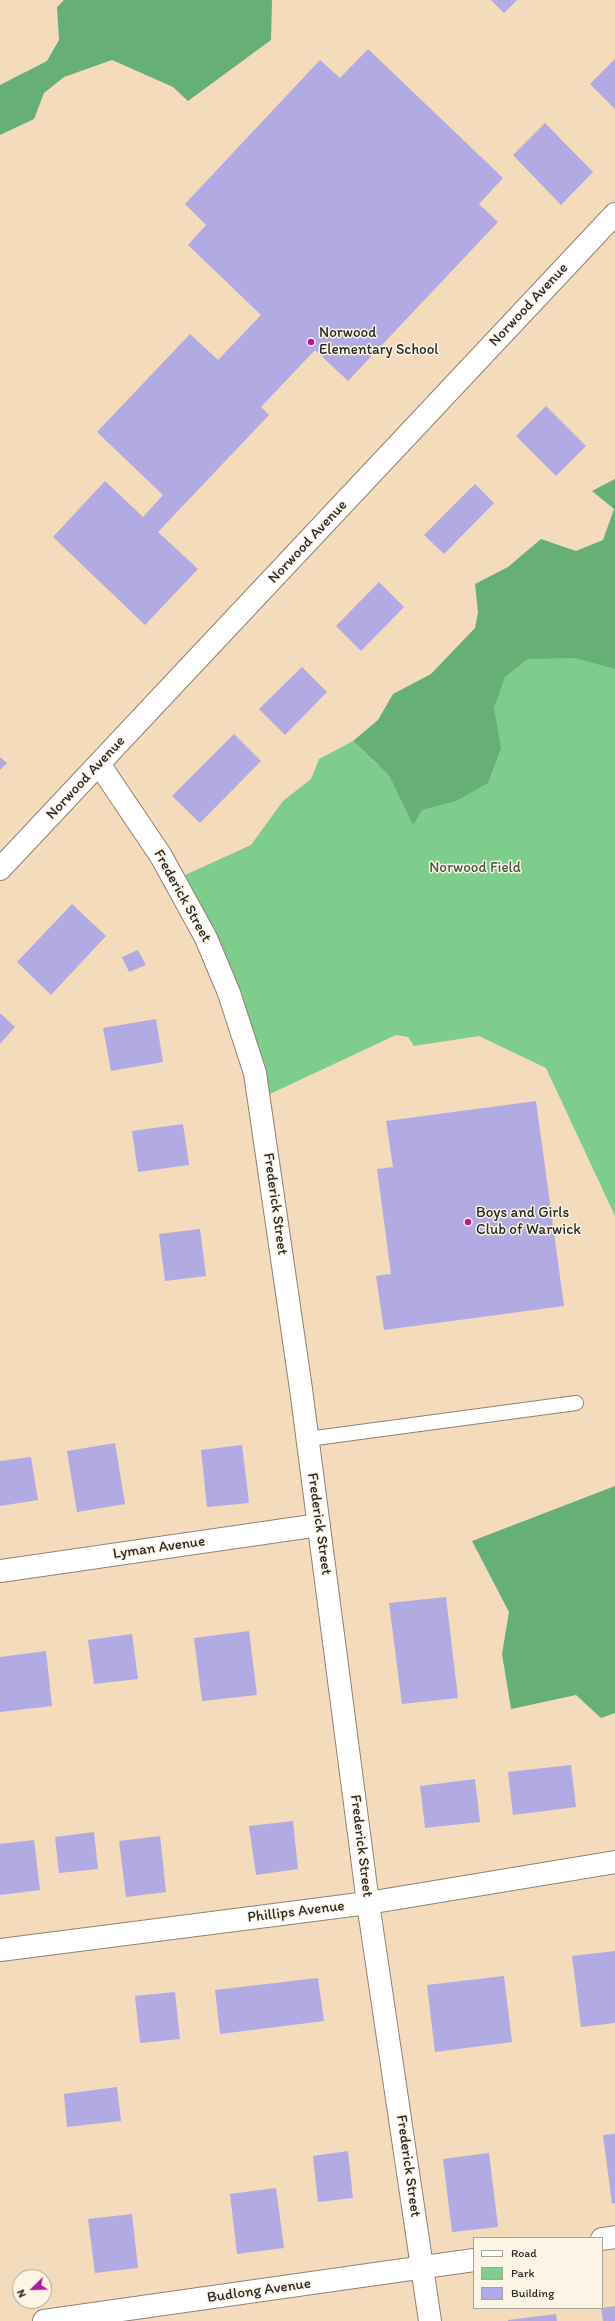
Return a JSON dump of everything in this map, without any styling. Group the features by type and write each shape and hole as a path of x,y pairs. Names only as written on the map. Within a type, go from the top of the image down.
{"street":[{"name":"Norwood Avenue","path":"0,869 615,214"},
{"name":"Frederick Street","path":"99,764 161,856 206,938 229,993 255,1073 308,1439 368,1903 430,2321"},
{"name":"Lyman Avenue","path":"0,1571 319,1525"},
{"name":"Phillips Avenue","path":"0,1950 368,1903 615,1862"},
{"path":"603,2240 615,2237"},
{"name":"Budlong Avenue","path":"44,2321 473,2260"}],"lane":[{"path":"308,1439 576,1403"}],"green space":[{"path":"64,0 272,0 271,40 188,101 173,87 112,60 64,77 44,93 34,119 0,135 0,85 47,61 59,40 57,7"},
{"path":"615,479 615,669 575,658 528,659 505,677 494,708 501,748 488,783 456,801 422,810 413,825 389,775 353,741 378,720 393,694 431,674 475,628 478,612 475,584 508,567 541,539 576,551 603,540 614,509 592,491"},
{"name":"Norwood Field","path":"615,652 615,1216 546,1068 479,1036 414,1046 408,1037 396,1035 257,1100 227,997 174,880 251,845 283,801 311,779 319,759 353,741 378,765 528,659"},
{"path":"615,1486 615,1713 601,1718 576,1695 511,1709 502,1654 509,1612 472,1541"}],"building":[{"path":"491,0 517,0 504,13"},
{"name":"Norwood Elementary School","path":"368,49 503,178 479,204 498,222 348,381 315,350 261,407 269,415 158,532 198,569 145,625 53,537 105,481 143,517 163,495 97,432 190,334 218,360 261,315 188,245 206,225 185,204 320,60 340,78"},
{"path":"615,59 615,109 590,84"},
{"path":"545,123 593,172 561,205 513,155"},
{"path":"546,406 586,446 556,476 516,436"},
{"path":"475,484 494,503 444,554 424,535"},
{"path":"379,582 404,607 361,651 336,626"},
{"path":"302,667 327,692 285,735 259,709"},
{"path":"234,734 261,761 200,823 172,796"},
{"path":"0,757 7,763 0,770"},
{"path":"72,904 106,936 51,995 17,962"},
{"path":"138,950 146,965 129,972 122,957"},
{"path":"0,1013 15,1027 0,1044"},
{"path":"156,1019 163,1062 111,1071 103,1028"},
{"name":"Boys and Girls Club of Warwick","path":"536,1101 564,1306 384,1330 376,1276 391,1274 377,1169 393,1167 386,1121"},
{"path":"183,1124 189,1165 138,1172 132,1131"},
{"path":"200,1229 206,1276 165,1281 159,1234"},
{"path":"115,1443 125,1504 77,1512 67,1451"},
{"path":"242,1445 249,1503 207,1507 201,1450"},
{"path":"31,1457 38,1500 0,1506 0,1461"},
{"path":"446,1597 458,1698 402,1704 389,1603"},
{"path":"249,1631 257,1695 202,1701 194,1638"},
{"path":"132,1634 138,1679 94,1684 88,1640"},
{"path":"46,1651 52,1706 0,1712 0,1657"},
{"path":"571,1765 576,1807 513,1815 508,1772"},
{"path":"475,1779 480,1822 425,1828 420,1786"},
{"path":"293,1821 298,1869 256,1875 249,1826"},
{"path":"94,1832 98,1869 59,1873 55,1837"},
{"path":"160,1836 166,1892 126,1897 119,1841"},
{"path":"34,1840 40,1890 0,1895 0,1844"},
{"path":"615,1951 615,2023 581,2027 572,1956"},
{"path":"504,1976 512,2042 435,2052 427,1985"},
{"path":"318,1978 324,2021 220,2034 215,1990"},
{"path":"175,1992 180,2039 140,2043 135,1996"},
{"path":"117,2087 121,2121 67,2127 64,2094"},
{"path":"615,2134 615,2203 612,2204 603,2135"},
{"path":"348,2151 353,2198 318,2202 313,2156"},
{"path":"489,2153 498,2227 452,2232 443,2159"},
{"path":"276,2188 284,2248 237,2254 230,2194"},
{"path":"132,2214 138,2268 95,2273 88,2219"},
{"path":"615,2306 615,2321 603,2321 601,2309"},
{"path":"556,2314 557,2321 508,2321 508,2320"}],"place":[{"name":"Norwood Elementary School","path":"311,342"},
{"name":"Boys and Girls Club of Warwick","path":"468,1222"}]}
